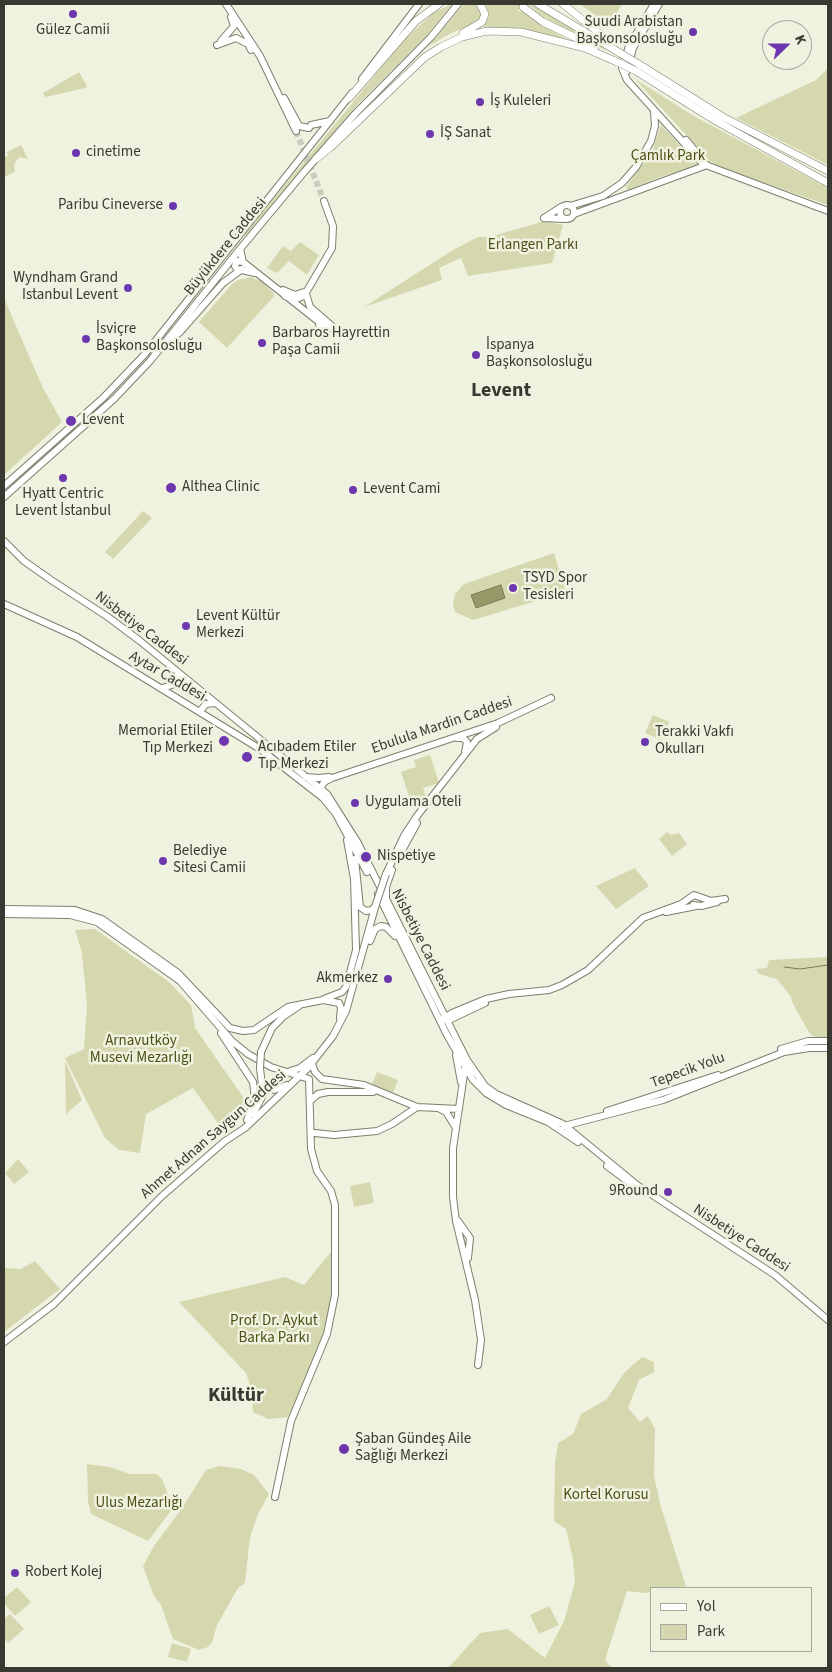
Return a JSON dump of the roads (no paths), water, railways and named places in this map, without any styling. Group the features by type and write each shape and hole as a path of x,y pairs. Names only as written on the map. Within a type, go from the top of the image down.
{"highway":[{"path":"348,98 416,21 439,4"},
{"path":"316,159 443,42 480,24 485,14 480,4"},
{"path":"538,4 636,67 723,117 828,172"},
{"path":"563,4 618,56"},
{"path":"523,8 543,22 618,56"},
{"path":"433,51 456,39 478,33 509,31 535,34 618,56"},
{"path":"636,67 716,122 828,182"}],"main road":[{"name":"Büyükdere Caddesi","path":"4,486 89,412 131,371 330,121 419,4"},
{"name":"Büyükdere Caddesi","path":"4,497 114,400 168,339 240,249 355,114 458,4"},
{"path":"654,4 622,68 625,76 654,111 664,119"},
{"path":"659,4 631,47 628,64 629,76 691,153 707,166 828,211"},
{"path":"227,5 234,26 216,45 235,38 248,44 296,131"},
{"path":"227,5 260,56 299,126 310,126 330,121"},
{"path":"260,56 285,110"},
{"path":"654,111 655,126 651,141 636,167 622,183 603,196 562,207 544,218 571,219 574,214 707,166"},
{"path":"655,126 664,119"},
{"path":"285,296 296,299 306,294 332,248 333,226 324,201"},
{"path":"570,206 574,214"},
{"path":"562,207 560,213 564,219"},
{"path":"229,249 240,249 242,266"},
{"path":"242,266 262,276 319,323 330,328 310,307 306,294"},
{"path":"168,339 180,332 223,283 242,266"},
{"path":"273,284 295,295 304,292 310,286"},
{"path":"319,323 321,335"},
{"name":"Nisbetiye Caddesi","path":"4,541 24,561 108,616 305,776 334,803 347,824 445,1020 463,1062 490,1091 551,1120 620,1177 633,1185 637,1185"},
{"name":"Aytar Caddesi","path":"4,604 78,637 249,741 310,786"},
{"path":"162,688 172,685 178,673"},
{"name":"Ebulula Mardin Caddesi","path":"340,775 454,738 480,732 551,698"},
{"path":"200,711 206,704 215,703"},
{"path":"386,902 386,888 389,876 422,811 480,732"},
{"path":"454,738 463,738 468,745 458,764"},
{"path":"305,776 318,778 340,775"},
{"path":"320,791 326,780 340,775"},
{"name":"Nisbetiye Caddesi","path":"310,786 320,791 336,814 401,942 445,1020 454,1047 473,1080 486,1093 506,1105 570,1126 637,1185 775,1275 828,1320"},
{"name":"Ahmet Adnan Saygun Caddesi","path":"4,1342 19,1327 61,1295 110,1249 115,1240 235,1133 245,1128 312,1064 340,1024 352,996 376,904 386,874 404,836 422,811"},
{"path":"344,829 356,862 360,907 366,911 372,910 376,904"},
{"path":"4,909 75,910 102,920 178,973 230,1028 242,1031 254,1030 288,1007 323,1000 344,990 356,950 357,934 352,863 344,829"},
{"path":"445,1020 474,1003 509,994 549,990 562,985 588,970 643,918 681,904 690,897 696,895 711,901 725,899 660,913 638,923"},
{"path":"696,906 700,903 701,896"},
{"path":"690,897 691,902 696,906"},
{"path":"4,914 70,915 88,918 97,922 174,976 240,1049 262,1062 309,1078 309,1138 317,1171 331,1191 335,1205 335,1294 327,1334 291,1421 275,1497"},
{"path":"352,996 375,929 381,926 386,927 401,942"},
{"path":"323,1000 334,1001 341,1005 340,1024"},
{"path":"235,1133 261,1102 263,1091 260,1068 261,1052 267,1035 278,1021 302,1004"},
{"path":"208,1013 253,1082 255,1100 247,1120"},
{"name":"Tepecik Yolu","path":"551,1120 578,1120 662,1097 783,1048 828,1041"},
{"name":"Tepecik Yolu","path":"812,1044 828,1048"},
{"path":"284,1071 296,1070 317,1057"},
{"path":"463,1062 463,1085 456,1128 453,1171 455,1212 460,1240 468,1266 481,1340 478,1365"},
{"path":"463,1062 463,1085"},
{"path":"312,1064 315,1072 322,1078 364,1085 417,1107 459,1109"},
{"path":"262,1078 268,1087 274,1090 293,1082"},
{"path":"463,1085 467,1079 473,1080"},
{"path":"310,1101 318,1094 328,1092 368,1091 389,1096"},
{"name":"Tepecik Yolu","path":"570,1126 636,1104"},
{"path":"309,1126 315,1133 334,1135 377,1131 395,1123 417,1107"},
{"path":"439,1108 446,1112 456,1128"},
{"path":"309,1138 315,1133"},
{"path":"455,1212 460,1224 470,1238 468,1244 468,1266"},
{"path":"460,1240 466,1232"},
{"path":"460,1240 468,1244"}],"waterway":[{"path":"784,967 800,969 828,965"}],"tunnel":[{"path":"296,131 324,201"}],"place":[{"name":"Gülez Camii","path":"73,14"},
{"name":"Suudi Arabistan Başkonsolosluğu","path":"693,32"},
{"name":"İş Kuleleri","path":"480,102"},
{"name":"İŞ Sanat","path":"430,134"},
{"name":"cinetime","path":"76,153"},
{"name":"Paribu Cineverse","path":"173,206"},
{"name":"Wyndham Grand Istanbul Levent","path":"128,288"},
{"name":"İsviçre Başkonsolosluğu","path":"86,339"},
{"name":"Barbaros Hayrettin Paşa Camii","path":"262,343"},
{"name":"İspanya Başkonsolosluğu","path":"476,355"},
{"name":"Levent","path":"71,421"},
{"name":"Hyatt Centric Levent İstanbul","path":"63,478"},
{"name":"Althea Clinic","path":"171,488"},
{"name":"Levent Cami","path":"353,490"},
{"name":"TSYD Spor Tesisleri","path":"513,588"},
{"name":"Levent Kültür Merkezi","path":"186,626"},
{"name":"Memorial Etiler Tıp Merkezi","path":"224,741"},
{"name":"Terakki Vakfı Okulları","path":"645,742"},
{"name":"Acıbadem Etiler Tıp Merkezi","path":"247,757"},
{"name":"Uygulama Oteli","path":"355,803"},
{"name":"Nispetiye","path":"366,857"},
{"name":"Belediye Sitesi Camii","path":"163,861"},
{"name":"Akmerkez","path":"388,979"},
{"name":"9Round","path":"668,1192"},
{"name":"Şaban Gündeş Aile Sağlığı Merkezi","path":"344,1449"},
{"name":"Robert Kolej","path":"15,1573"}],"district":[{"name":"Levent","path":"501,392"},
{"name":"Kültür","path":"236,1397"}],"park label":[{"name":"Çamlık Park","path":"668,157"},
{"name":"Erlangen Parkı","path":"533,246"},
{"name":"Arnavutköy Musevi Mezarlığı","path":"141,1050"},
{"name":"Prof. Dr. Aykut Barka Parkı","path":"274,1330"},
{"name":"Kortel Korusu","path":"606,1496"},
{"name":"Ulus Mezarlığı","path":"139,1504"}]}
